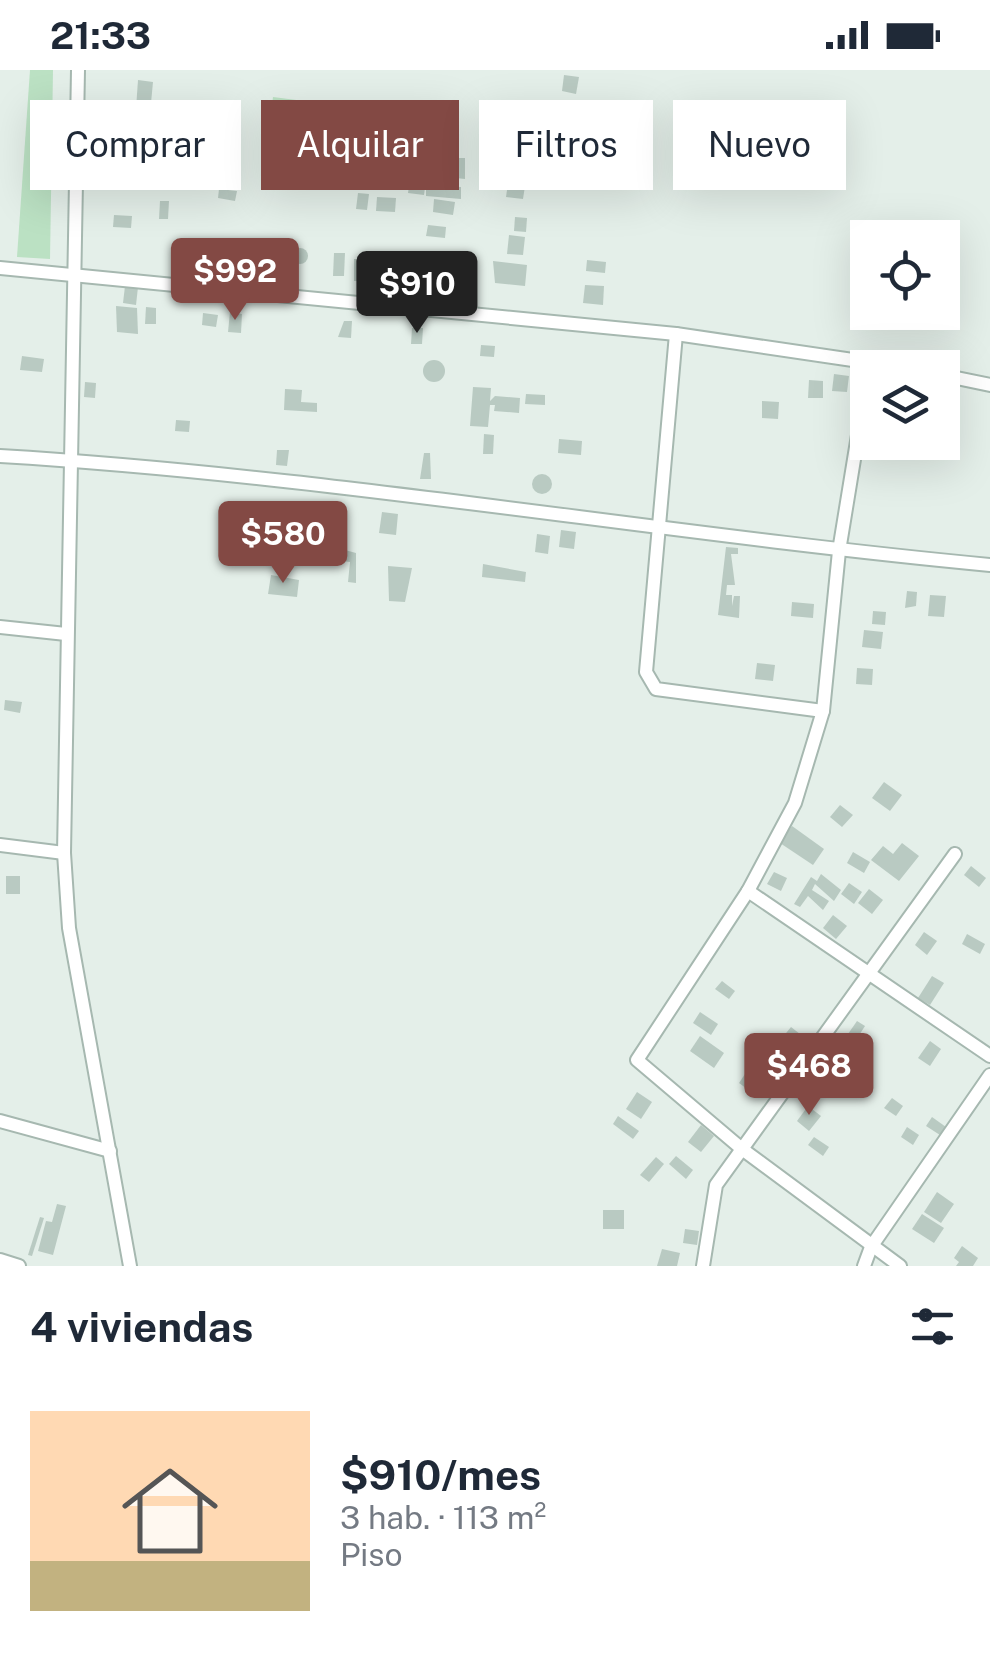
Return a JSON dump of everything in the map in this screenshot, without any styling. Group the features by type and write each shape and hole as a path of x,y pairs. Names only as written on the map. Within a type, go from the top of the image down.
{"street":[{"path":"78,70 64,853 69,928 130,1266"},
{"path":"0,268 676,334 850,364"},
{"path":"676,334 646,672 656,689 822,711"},
{"path":"960,379 990,386"},
{"path":"0,456 72,460 659,525 839,551 990,565"},
{"path":"854,460 839,551 822,711 795,803 748,891 637,1060 742,1149 900,1266"},
{"path":"0,627 66,634"},
{"path":"0,845 64,853"},
{"path":"702,1266 716,1185 954,854"},
{"path":"748,891 990,1056"},
{"path":"864,1266 872,1247 990,1076"},
{"path":"0,1121 110,1151"},
{"path":"0,1260 19,1266"}],"green space":[{"path":"30,70 53,70 53,100 30,100 30,190 51,190 50,259 17,257"}],"building":[{"path":"564,75 579,77 576,94 562,91"},
{"path":"138,80 153,82 151,100 137,100"},
{"path":"459,158 465,158 465,179 459,178"},
{"path":"461,187 461,199 426,196 426,190"},
{"path":"219,190 237,191 235,201 218,198"},
{"path":"408,190 425,190 424,195"},
{"path":"507,190 524,190 523,199 506,197"},
{"path":"358,193 369,194 367,210 356,209"},
{"path":"377,197 396,198 395,212 376,211"},
{"path":"434,199 455,202 453,215 433,212"},
{"path":"160,201 169,201 168,219 159,219"},
{"path":"114,215 132,216 131,228 113,227"},
{"path":"515,217 527,218 526,232 514,231"},
{"path":"428,225 446,227 445,238 426,236"},
{"path":"509,235 525,237 523,255 507,254"},
{"path":"300,248 308,256 300,264 292,256"},
{"path":"377,251 390,251 390,274 377,274"},
{"path":"334,253 345,253 344,276 333,276"},
{"path":"354,259 363,259 363,281 354,281"},
{"path":"587,260 606,262 605,273 586,271"},
{"path":"493,261 527,265 525,286 495,283"},
{"path":"585,285 604,286 603,305 583,303"},
{"path":"125,286 138,287 136,305 123,303"},
{"path":"116,306 137,308 138,334 117,332"},
{"path":"146,307 156,308 156,324 145,324"},
{"path":"230,312 242,314 241,333 228,332"},
{"path":"203,313 218,315 216,327 202,325"},
{"path":"344,321 352,321 351,338 338,337"},
{"path":"412,328 423,328 422,344 411,344"},
{"path":"481,345 495,346 494,357 480,356"},
{"path":"22,356 44,359 42,372 20,370"},
{"path":"434,360 442,363 442,379 434,382 426,379 423,371 426,363"},
{"path":"834,374 849,376 847,392 832,391"},
{"path":"809,380 823,381 823,398 808,398"},
{"path":"85,382 96,383 95,398 84,397"},
{"path":"473,387 491,388 490,401 495,396 520,398 519,413 494,411 495,405 490,405 488,427 470,426"},
{"path":"285,389 302,390 301,402 317,403 317,412 284,410"},
{"path":"526,394 545,395 545,405 525,404"},
{"path":"762,401 779,402 778,419 762,418"},
{"path":"176,420 190,421 189,432 175,431"},
{"path":"484,434 494,435 493,454 483,454"},
{"path":"559,439 582,441 581,455 558,453"},
{"path":"277,450 289,450 287,466 276,465"},
{"path":"424,453 430,453 431,479 420,479"},
{"path":"538,474 546,474 552,484 546,494 538,494 532,488 532,480"},
{"path":"382,512 398,514 396,535 379,533"},
{"path":"297,517 313,519 312,534 295,532"},
{"path":"316,527 333,527 332,542 315,542"},
{"path":"561,530 576,532 574,549 559,547"},
{"path":"537,534 550,536 548,554 535,552"},
{"path":"334,547 356,553 356,583 348,582 350,562 333,560"},
{"path":"726,547 738,548 738,554 731,554 735,585 727,585 726,595 732,595 732,606 734,596 740,596 739,618 718,615"},
{"path":"483,564 526,572 525,582 482,577"},
{"path":"388,566 412,568 405,602 389,601"},
{"path":"271,575 299,580 297,597 268,594"},
{"path":"907,591 917,592 916,606 905,608"},
{"path":"930,595 946,596 944,617 928,616"},
{"path":"792,602 814,604 813,618 791,616"},
{"path":"873,611 886,612 885,625 872,624"},
{"path":"864,630 883,632 881,649 862,647"},
{"path":"757,663 775,665 773,681 755,679"},
{"path":"857,668 873,669 872,685 856,684"},
{"path":"5,700 22,702 20,713 4,710"},
{"path":"884,782 902,795 890,811 872,798"},
{"path":"840,805 853,815 842,827 830,817"},
{"path":"792,826 824,849 813,865 780,843"},
{"path":"902,843 919,856 899,881 871,860 883,846 893,854"},
{"path":"853,852 870,862 864,873 847,863"},
{"path":"971,866 986,878 979,887 964,875"},
{"path":"774,872 787,878 781,891 767,884"},
{"path":"821,874 841,890 834,901 815,884 812,890 829,901 823,910 808,896 800,907 794,904 811,877 817,881"},
{"path":"6,876 20,876 20,894 6,894"},
{"path":"849,883 862,892 854,904 841,894"},
{"path":"869,889 883,900 872,914 858,903"},
{"path":"833,915 847,926 836,939 823,928"},
{"path":"924,932 937,941 927,955 915,945"},
{"path":"967,934 985,944 980,954 962,944"},
{"path":"932,976 944,983 930,1005 918,998"},
{"path":"722,981 735,991 729,999 715,989"},
{"path":"700,1012 718,1024 711,1035 693,1023"},
{"path":"857,1021 865,1026 856,1040 848,1034"},
{"path":"791,1027 800,1034 791,1045 799,1052 788,1067 778,1059 773,1065 765,1059 779,1040 789,1044 782,1038"},
{"path":"700,1036 724,1053 714,1068 690,1051"},
{"path":"930,1041 941,1049 930,1066 918,1058"},
{"path":"853,1045 868,1056 863,1063 858,1060 853,1066 844,1059"},
{"path":"825,1056 839,1065 833,1073 819,1064"},
{"path":"859,1067 870,1075 855,1096 844,1088"},
{"path":"747,1071 767,1085 758,1097 739,1083"},
{"path":"637,1092 652,1102 641,1119 626,1109"},
{"path":"892,1098 903,1106 896,1116 884,1108"},
{"path":"808,1106 821,1116 809,1131 797,1121"},
{"path":"618,1116 639,1131 633,1139 613,1124"},
{"path":"932,1117 946,1127 940,1135 926,1126"},
{"path":"701,1125 714,1136 701,1152 688,1142"},
{"path":"907,1127 919,1135 913,1145 901,1137"},
{"path":"814,1137 829,1147 823,1156 808,1145"},
{"path":"676,1156 693,1170 686,1179 669,1164"},
{"path":"656,1157 664,1164 649,1182 640,1175"},
{"path":"937,1192 954,1204 941,1223 924,1212"},
{"path":"57,1204 66,1206 53,1255 38,1251 46,1221 52,1222"},
{"path":"603,1210 624,1210 624,1229 603,1229"},
{"path":"922,1214 944,1228 934,1243 912,1229"},
{"path":"40,1217 44,1218 32,1256 28,1255"},
{"path":"685,1229 699,1231 697,1245 683,1243"},
{"path":"962,1246 978,1258 973,1266 956,1266 959,1262 954,1258"},
{"path":"662,1249 680,1253 677,1266 657,1266"}]}
